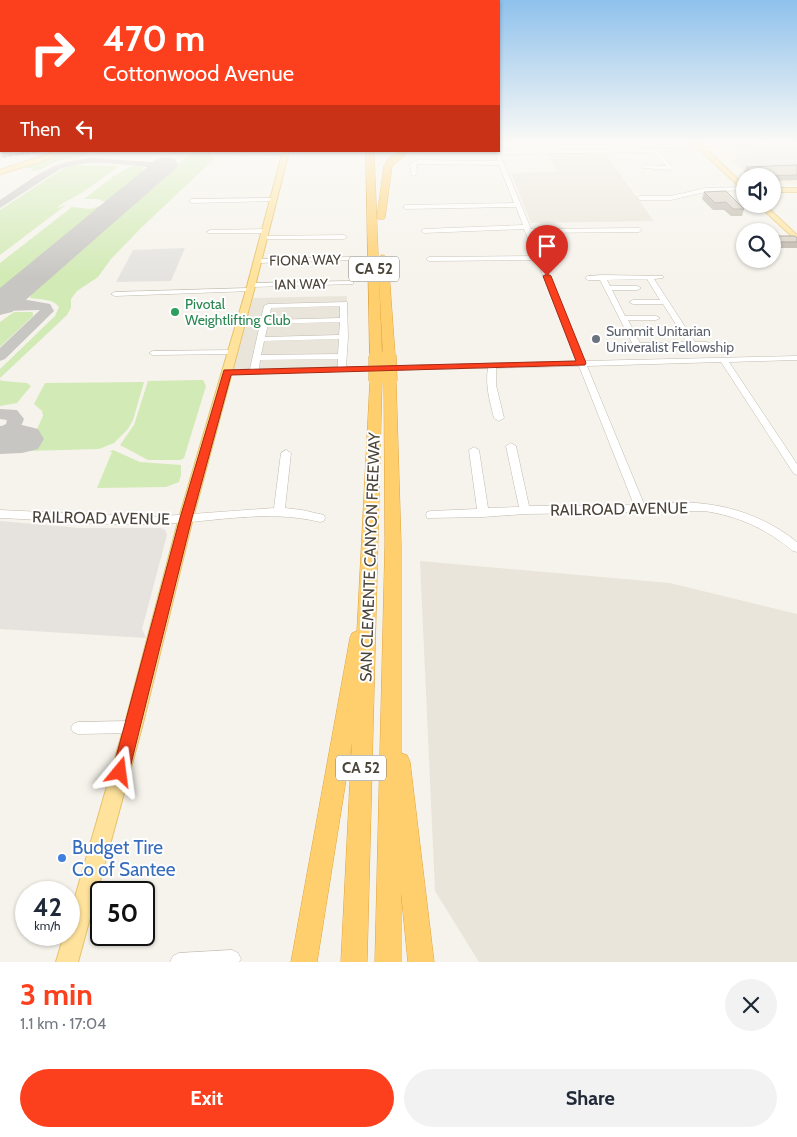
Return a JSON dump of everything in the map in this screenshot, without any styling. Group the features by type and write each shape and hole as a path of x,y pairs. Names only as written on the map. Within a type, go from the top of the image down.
{"highway":[{"name":"SAN CLEMENTE CANYON FREEWAY","path":"371,188 383,356"},
{"name":"SAN CLEMENTE CANYON FREEWAY","path":"379,188 383,381 393,544 389,962"},
{"path":"381,217 385,188"},
{"name":"SAN CLEMENTE CANYON FREEWAY","path":"354,962 369,575 383,381"},
{"path":"304,962 369,575"},
{"path":"391,696 421,962"}],"main road":[{"path":"67,962 133,727 186,518 251,288 276,188"},
{"path":"781,189 797,189"},
{"path":"770,213 797,239"},
{"path":"779,213 797,230"}],"street":[{"path":"512,188 640,507"},
{"path":"640,198 671,198 696,192 736,189"},
{"path":"192,201 273,199"},
{"path":"406,207 519,205"},
{"path":"424,232 455,231 471,228 639,230"},
{"path":"210,232 344,237"},
{"path":"429,259 540,258"},
{"name":"FIONA WAY","path":"258,261 352,259"},
{"path":"602,277 637,346"},
{"path":"650,277 692,344"},
{"path":"588,278 661,277"},
{"name":"IAN WAY","path":"115,294 351,283"},
{"path":"608,288 637,288"},
{"path":"633,302 665,302"},
{"path":"254,371 268,306 344,304 342,369"},
{"path":"623,318 656,318"},
{"path":"265,322 344,320"},
{"path":"262,339 344,337"},
{"path":"621,346 707,344"},
{"path":"661,345 671,361"},
{"path":"153,354 233,352"},
{"path":"258,358 343,356"},
{"path":"227,372 797,358"},
{"path":"724,360 797,472"},
{"path":"492,366 490,373 499,418"},
{"path":"511,446 525,510"},
{"path":"474,450 484,513"},
{"path":"279,512 286,453"},
{"name":"RAILROAD AVENUE","path":"431,516 525,510 704,507 730,510 766,525 797,548"},
{"name":"RAILROAD AVENUE","path":"0,514 81,520 186,518 279,512 307,514 320,518"},
{"path":"78,728 133,727"},
{"path":"179,962 232,959"}],"shaded area":[{"path":"517,188 630,188 654,221 531,223"},
{"path":"185,248 171,281 116,282 133,250"},
{"path":"347,296 346,367 234,369 253,298"},
{"path":"0,521 79,528 161,528 165,530 167,535 142,629 146,638 0,629"},
{"path":"420,561 670,583 797,614 797,962 479,962 435,891"}],"green space":[{"path":"34,188 89,188 57,208 66,205 0,255 0,210"},
{"path":"98,188 124,188 107,202 97,199 84,199"},
{"path":"151,188 183,188 111,259 98,277 77,291 71,299 71,308 67,315 0,378 0,369 55,316 59,307 49,301 30,298 31,295"},
{"path":"103,205 0,289 0,263 72,207 90,209"},
{"path":"14,312 32,312 33,316 0,347 0,322"},
{"path":"0,380 27,383 31,386 17,403 0,406"},
{"path":"203,380 206,386 184,458 181,460 148,460 120,445 134,425 148,381"},
{"path":"144,382 133,420 128,429 114,443 99,449 27,451 43,416 42,411 34,404 45,383"},
{"path":"113,450 140,462 181,465 179,482 166,487 97,488 112,452 109,452"}],"building":[{"path":"726,191 736,201 736,209 733,209 726,202 715,203 704,192"},
{"path":"781,236 795,236 797,242 781,242"}],"taxiway":[{"path":"0,205 26,188"},
{"path":"29,304 17,302 14,295 39,273"},
{"path":"0,307 31,305 45,307 47,311 0,356"},
{"path":"0,414 11,414 16,419 13,427 0,434"}],"runway":[{"path":"0,305 138,188"},
{"path":"0,440 22,439"}],"place":[{"name":"Pivotal Weightlifting Club","path":"175,312"},
{"name":"Summit Unitarian Univeralist Fellowship","path":"596,339"},
{"name":"Budget Tire Co of Santee","path":"62,858"}],"route":[{"path":"120,772 186,518 227,372 582,363 573,345 547,276"}]}
